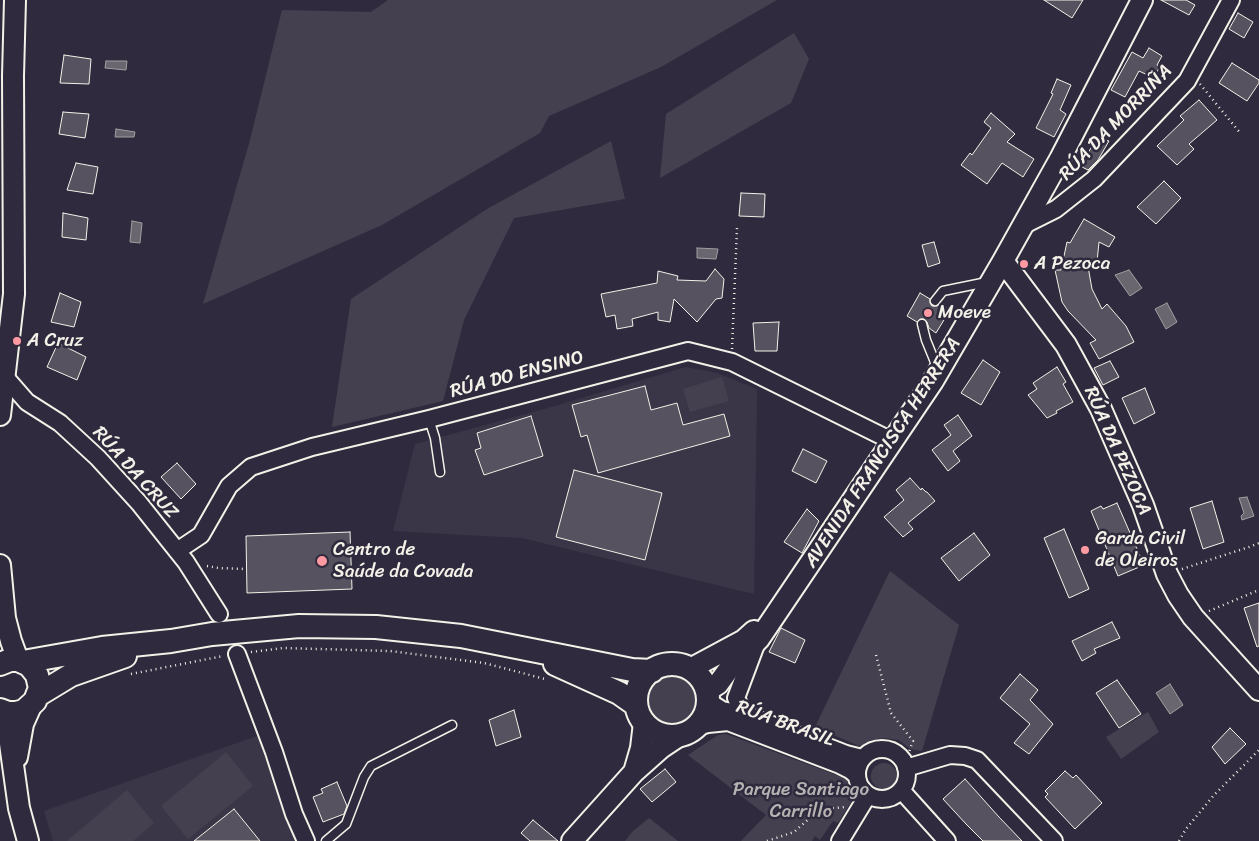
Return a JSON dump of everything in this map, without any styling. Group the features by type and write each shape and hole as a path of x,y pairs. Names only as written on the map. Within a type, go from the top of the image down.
{"main road":[{"path":"13,662 212,634 299,626 376,627 461,636 632,670 652,671"},
{"path":"3,712 24,711 71,675 171,641"},
{"path":"530,651 619,693 640,714 651,730 669,736 688,732 707,711 708,696 698,674 680,665 671,664 661,666 652,671 645,677 637,695 640,714"},
{"path":"13,662 29,665 37,675 39,682 35,701"}],"street":[{"path":"0,415 5,324 14,294 13,76 15,0"},
{"name":"AVENIDA FRANCISCA HERRERA","path":"708,696 729,669 758,639 777,613 939,370 1060,159 1142,0"},
{"name":"RÚA DA MORRIÑA","path":"1022,226 1056,209 1094,179 1187,81 1231,0"},
{"name":"RÚA DA PEZOCA","path":"1003,261 1066,345 1101,409 1143,505 1167,574 1178,595 1194,617 1259,690"},
{"name":"RÚA DO ENSINO","path":"181,556 201,535 228,486 251,467 312,447 429,419 688,351 732,362 892,441"},
{"name":"RÚA DA CRUZ","path":"2,374 27,402 60,423 98,458 139,503 181,556 219,614"},
{"path":"0,565 5,618 11,641 13,662"},
{"name":"AVENIDA FRANCISCA HERRERA","path":"690,669 744,640 777,613"},
{"path":"0,646 5,618"},
{"name":"AVENIDA FRANCISCA HERRERA","path":"744,714 736,698 758,639"},
{"path":"237,654 274,752 294,814 306,841"},
{"name":"RÚA BRASIL","path":"708,696 722,710 744,714 846,754 862,758"},
{"path":"14,774 23,724 35,701"},
{"path":"3,712 19,808 28,841"},
{"path":"634,772 639,758 640,714"},
{"name":"RÚA BRASIL","path":"688,732 708,724 728,722 840,765 857,776"},
{"path":"572,841 634,772 661,748 688,732"},
{"path":"884,749 892,751 899,756 905,765 906,780 901,790 889,798 868,796 862,790 857,770 862,758 876,750 884,749"},
{"path":"905,765 950,755 965,756 977,760 1054,841"},
{"path":"901,790 946,841"},
{"path":"840,841 868,796"}],"lane":[{"path":"935,301 943,291 991,281"},
{"path":"922,324 926,340 939,370"},
{"path":"429,419 435,438 440,472"},
{"path":"326,841 346,824 364,777 371,766 452,725"}],"path":[{"path":"1191,74 1240,134"},
{"path":"732,362 737,228"},
{"path":"1167,574 1250,548 1259,543"},
{"path":"181,556 218,568 246,569"},
{"path":"1194,617 1259,590"},
{"path":"128,675 173,664 283,648 390,651 484,663 557,682 564,668"},
{"path":"876,655 891,713 912,741 905,765"},
{"path":"1179,841 1186,829 1214,795 1259,750"},
{"path":"767,841 794,832 811,816 826,809 841,806 851,809"}],"shaded area":[{"path":"106,61 127,61 126,70 105,68"},
{"path":"116,129 135,132 134,137 115,137"},
{"path":"132,221 142,223 140,243 130,242"},
{"path":"697,248 718,249 716,259 697,258"},
{"path":"1129,270 1142,288 1130,296 1115,275"},
{"path":"1167,303 1177,322 1166,329 1155,309"},
{"path":"686,367 717,373 757,389 754,594 522,538 393,531 415,444 548,408"},
{"path":"1247,497 1254,516 1242,520 1241,516 1244,513 1239,498"},
{"path":"1170,684 1183,705 1170,714 1156,693"},
{"path":"257,736 297,841 53,841 44,811"}],"green space":[{"path":"388,0 777,0 661,67 549,116 540,133 382,225 203,304 250,140 282,10 371,12"},
{"path":"794,33 809,59 791,103 660,178 666,114"},
{"path":"611,141 625,199 514,218 464,320 443,401 332,427 351,299 487,209"},
{"path":"722,377 729,401 690,412 683,389"},
{"path":"890,571 959,625 922,751 910,749 899,740 884,738 871,740 859,746 815,727"},
{"path":"666,676 676,676 689,683 696,696 696,706 689,719 676,726 666,726 657,722 650,715 646,706 646,696 650,687 657,680"},
{"path":"1148,712 1159,732 1121,759 1106,737"},
{"name":"Parque Santiago Carrillo","path":"726,734 847,779 849,789 854,797 838,823 833,821 820,840 815,836 812,841 741,841 766,815 688,755 718,735"},
{"path":"226,752 253,786 188,839 161,806"},
{"path":"884,763 893,767 897,776 893,785 884,789 875,785 871,776 875,767"},
{"path":"127,790 154,823 133,841 67,841"},
{"path":"649,818 678,841 625,841 633,831"}],"building":[{"path":"1044,0 1083,0 1072,18"},
{"path":"1161,0 1186,0 1195,5 1189,15"},
{"path":"1238,13 1253,22 1244,38 1229,29"},
{"path":"1149,48 1162,56 1157,65 1160,66 1154,78 1139,71 1125,97 1111,90 1132,52 1143,58"},
{"path":"64,55 91,59 89,84 60,83"},
{"path":"1232,63 1259,80 1247,101 1219,83"},
{"path":"1057,79 1071,85 1060,110 1066,114 1054,137 1036,128 1053,94 1051,93"},
{"path":"1199,100 1217,120 1189,144 1194,149 1177,165 1157,146 1184,120 1180,116"},
{"path":"63,112 89,114 85,138 59,134"},
{"path":"991,113 1015,134 1007,142 1034,159 1023,177 1002,163 987,184 961,165 970,153 972,155 991,128 984,122"},
{"path":"1097,138 1109,141 1098,160 1088,170 1080,166"},
{"path":"76,163 98,167 93,194 67,190"},
{"path":"1164,181 1181,198 1156,224 1137,207"},
{"path":"741,193 765,194 764,217 739,216"},
{"path":"63,213 88,218 86,240 62,237"},
{"path":"1084,219 1115,237 1109,247 1099,242 1097,262 1087,261 1092,289 1102,309 1107,304 1126,326 1134,342 1099,359 1090,343 1096,340 1068,311 1062,302 1055,270 1061,270 1067,242 1070,243"},
{"path":"934,242 940,263 928,267 922,245"},
{"path":"715,269 724,279 722,298 716,299 697,322 674,299 670,322 658,320 658,312 632,319 633,326 617,329 615,315 606,317 601,294 657,283 658,271 678,276 677,280 706,281"},
{"path":"60,293 81,302 74,327 51,322"},
{"name":"Moeve","path":"920,293 930,299 932,306 940,304 950,310 936,333 929,328 924,319 920,319 917,322 907,316"},
{"path":"779,322 777,351 755,351 753,323"},
{"path":"58,343 86,357 77,380 47,367"},
{"path":"983,360 1000,372 981,405 961,393"},
{"path":"1110,361 1119,377 1103,385 1094,368"},
{"path":"1057,367 1066,382 1063,384 1073,402 1047,418 1028,395 1037,389 1033,383"},
{"path":"645,386 651,410 677,403 683,425 724,414 730,436 598,473 587,435 581,437 572,405"},
{"path":"1145,388 1155,413 1134,424 1122,398"},
{"path":"958,415 972,436 953,451 960,461 948,471 932,450 951,435 944,425"},
{"path":"531,416 543,456 484,475 475,450 481,448 477,433"},
{"path":"803,449 827,461 816,483 792,471"},
{"path":"177,463 196,484 181,499 161,477"},
{"path":"574,470 662,493 645,560 556,537"},
{"path":"910,478 935,501 908,523 913,529 903,537 884,517 904,500 896,490"},
{"path":"1212,501 1224,542 1203,549 1190,508"},
{"path":"1117,503 1144,565 1118,576 1091,511 1101,506 1103,509"},
{"path":"807,509 819,521 802,553 784,542"},
{"path":"1064,529 1089,589 1069,598 1044,538"},
{"name":"Centro de Saúde da Covada","path":"350,532 352,589 247,593 246,536"},
{"path":"974,533 990,555 959,581 941,558"},
{"path":"1259,603 1259,646 1257,647 1244,608"},
{"path":"1112,622 1120,638 1094,649 1096,653 1082,661 1072,641"},
{"path":"781,628 805,640 795,663 769,652"},
{"path":"1020,674 1038,690 1030,700 1053,724 1029,754 1014,743 1030,724 1000,698"},
{"path":"1117,680 1141,714 1119,728 1096,693"},
{"path":"514,710 521,737 496,746 489,720"},
{"path":"1230,728 1246,744 1225,764 1212,747"},
{"path":"665,769 676,782 652,802 640,789"},
{"path":"1065,771 1073,778 1076,775 1102,803 1075,829 1045,797 1048,794 1045,791"},
{"path":"965,779 1022,841 983,841 943,799"},
{"path":"337,782 347,806 344,814 323,822 313,797 323,793 321,789"},
{"path":"234,809 260,841 194,841"},
{"path":"533,820 558,841 530,841 521,833"}],"place":[{"name":"A Pezoca","path":"1024,264"},
{"name":"Moeve","path":"928,313"},
{"name":"A Cruz","path":"17,341"},
{"name":"Garda Civil de Oleiros","path":"1085,550"},
{"name":"Centro de Saúde da Covada","path":"322,561"}]}
